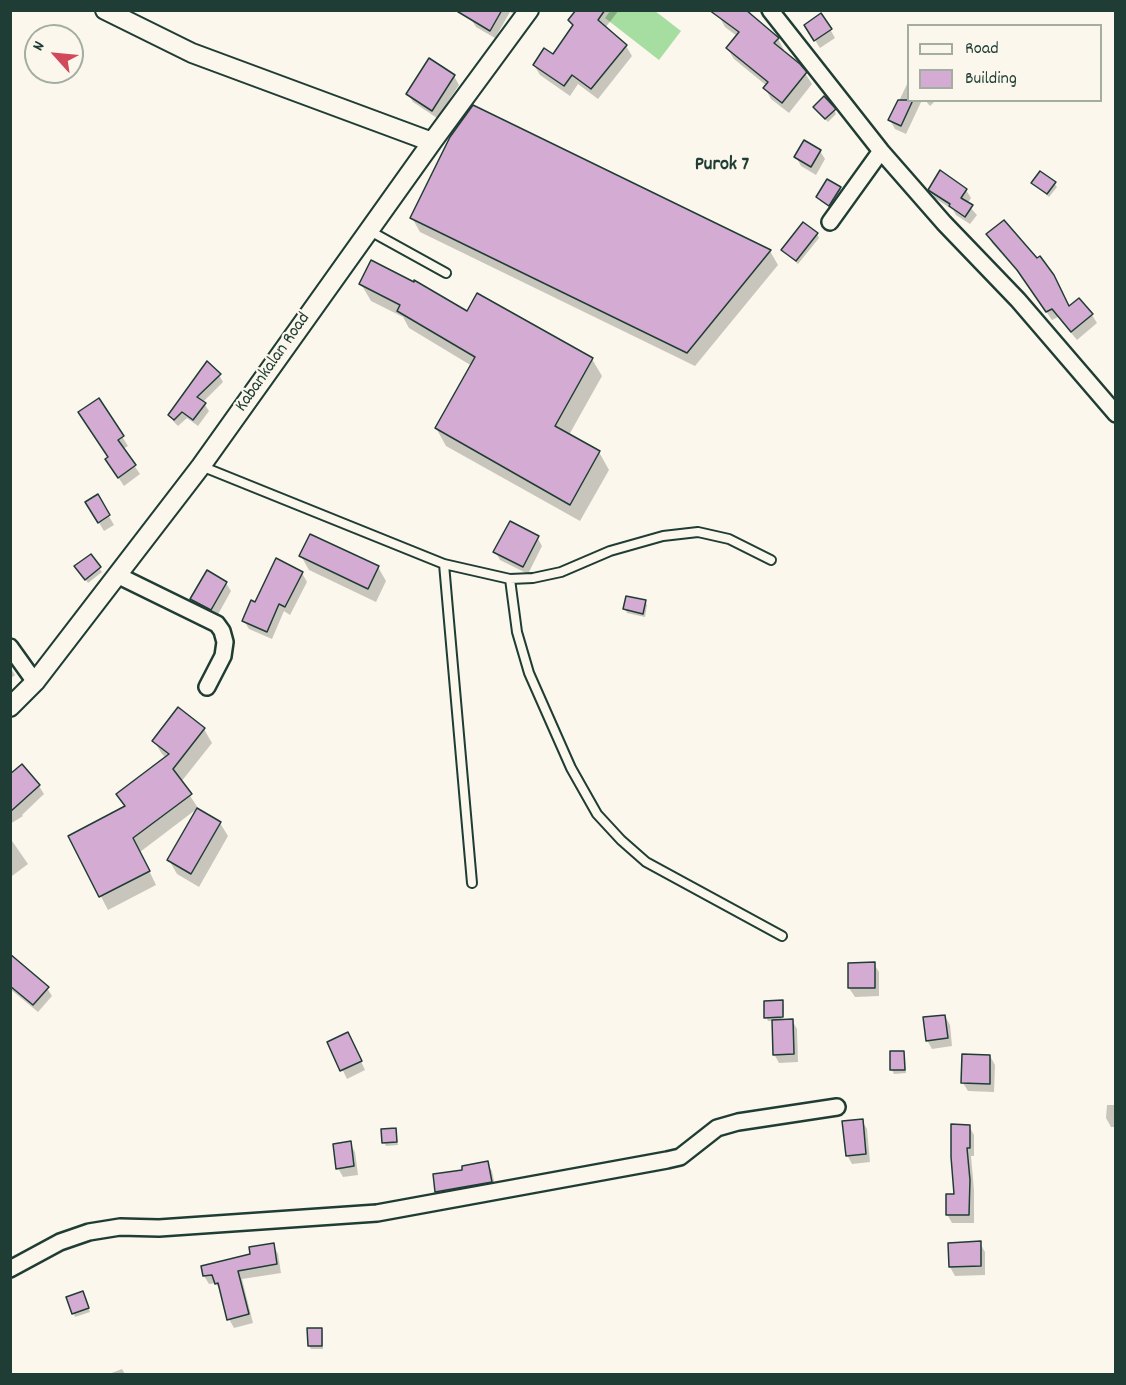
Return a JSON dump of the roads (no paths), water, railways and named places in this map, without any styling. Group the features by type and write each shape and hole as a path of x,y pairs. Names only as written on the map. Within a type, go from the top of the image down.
{"street":[{"path":"105,10 192,53 432,142"},
{"name":"Kabankalan Road","path":"10,707 35,682 201,466 529,10"},
{"path":"770,10 881,151 944,223 1018,300 1116,414"},
{"path":"830,222 881,151"},
{"path":"117,575 217,624 225,642 223,656 207,687"},
{"path":"10,647 35,682"},
{"path":"10,1269 60,1242 89,1232 120,1227 159,1227 377,1213 667,1160 680,1157 717,1128 738,1122 837,1107"}],"lane":[{"path":"369,230 446,273"},
{"path":"201,466 444,564 510,579 533,578 561,572 610,551 663,536 698,532 729,539 771,560"},
{"path":"444,564 472,883"},
{"path":"510,579 517,632 529,673 572,768 597,814 646,862 782,936"}],"district":[{"name":"Purok 7","path":"722,166"}]}
